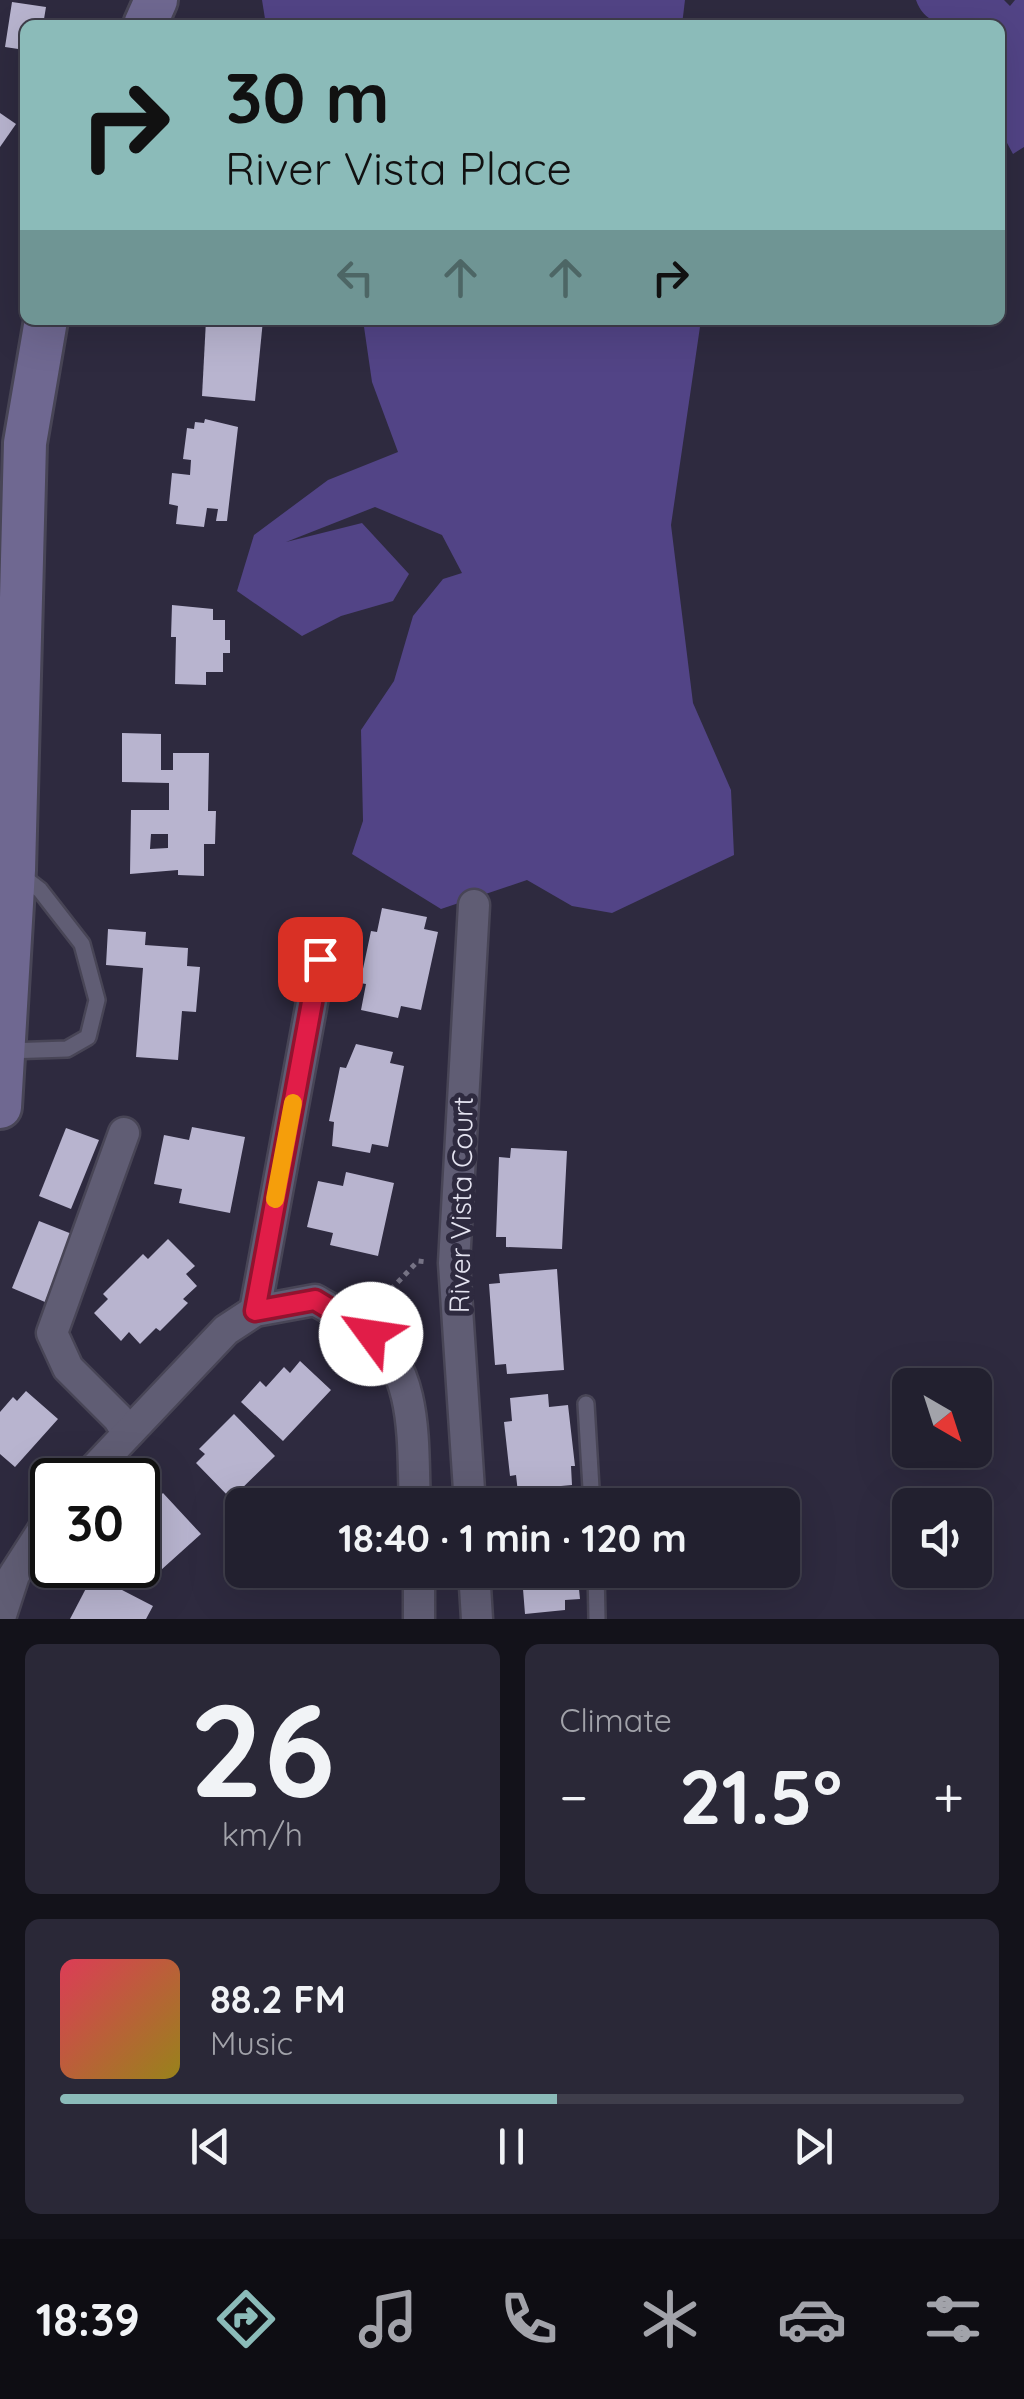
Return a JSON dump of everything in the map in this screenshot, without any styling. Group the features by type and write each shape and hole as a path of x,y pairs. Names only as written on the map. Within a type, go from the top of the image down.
{"street":[{"path":"0,1107 14,870 12,446 45,325"},
{"name":"River Vista Court","path":"469,1488 454,1263 474,906"},
{"path":"255,1311 320,959"},
{"path":"124,1134 52,1333 68,1368 127,1432"},
{"path":"104,1458 226,1330 255,1311 315,1300 371,1334 402,1372 415,1488"},
{"path":"0,1618 14,1575 30,1550"},
{"path":"419,1588 419,1619"},
{"path":"475,1588 477,1619"}],"lane":[{"path":"5,1051 67,1050 88,1037 98,1000 82,944 40,890 14,870"},
{"path":"586,1404 591,1488"},
{"path":"596,1588 597,1619"}],"path":[{"path":"371,1310 418,1261 454,1263"}],"shaded area":[{"path":"262,0 685,0 683,20 265,20"},
{"path":"916,0 1004,0 1010,6 1015,0 1024,0 1024,147 1013,154 1005,139 1005,20 932,20"},
{"path":"364,325 700,325 671,525 693,703 731,790 734,855 612,913 572,906 527,880 441,909 352,854 363,821 361,730 394,681 413,616 443,579 462,573 442,535 375,507 286,542 362,523 409,574 393,601 341,616 302,636 237,591 254,535 328,480 398,452 372,382"}],"building":[{"path":"12,2 46,7 44,20 20,20 20,49 5,47"},
{"path":"0,113 16,124 0,147"},
{"path":"206,325 263,325 255,401 202,396"},
{"path":"205,419 238,427 227,521 216,521 218,509 207,508 204,527 176,524 178,506 169,504 172,473 190,475 191,460 183,459 187,428 194,429 195,422 204,423"},
{"path":"172,605 213,609 213,620 225,620 230,653 223,653 223,672 206,672 206,685 175,684"},
{"path":"122,733 161,734 161,770 173,770 173,753 209,753 208,811 216,811 215,844 204,844 204,876 178,875 178,870 130,874 131,810 169,810 169,783 122,782","holes":["151,834 168,834 168,848 150,849"]},
{"path":"382,908 427,917 424,929 438,932 421,1010 401,1006 398,1018 361,1010 366,984 360,983 371,931 377,932"},
{"path":"108,929 146,932 145,945 188,948 187,966 200,967 196,1012 182,1011 178,1060 136,1057 143,968 106,965"},
{"path":"356,1044 393,1052 390,1063 404,1066 388,1147 372,1144 370,1153 332,1146 334,1122 329,1121 340,1067 346,1068"},
{"path":"192,1127 245,1137 230,1213 179,1203 182,1189 154,1184 164,1135 189,1140"},
{"path":"66,1128 99,1140 71,1209 39,1196"},
{"path":"511,1148 567,1151 562,1249 506,1247 506,1237 496,1237 499,1157 510,1158"},
{"path":"346,1172 394,1183 378,1256 330,1245 333,1233 307,1227 318,1181 343,1186"},
{"path":"39,1221 72,1234 45,1302 12,1288"},
{"path":"168,1239 195,1266 186,1274 197,1286 183,1299 188,1303 160,1331 156,1328 140,1344 129,1332 121,1341 94,1313 108,1299 103,1294 143,1254 148,1259"},
{"path":"557,1269 564,1370 507,1374 506,1364 495,1365 489,1284 500,1283 499,1274"},
{"path":"300,1361 331,1390 283,1441 241,1402 260,1381 266,1387 284,1367 290,1373"},
{"path":"26,1391 58,1419 15,1467 0,1454 0,1412 13,1397 17,1401"},
{"path":"548,1394 549,1407 568,1405 575,1466 571,1466 572,1485 517,1488 516,1475 510,1476 504,1422 512,1421 510,1398"},
{"path":"234,1414 275,1456 242,1488 225,1488 225,1493 196,1463 205,1454 199,1449"},
{"path":"163,1493 201,1534 161,1570 160,1569"},
{"path":"86,1588 118,1588 153,1606 146,1619 70,1619"},
{"path":"518,1588 579,1588 580,1599 565,1600 565,1610 525,1614 523,1589"}],"slow traffic":[{"path":"275,1199 293,1103"}],"route":[{"path":"320,959 255,1311 315,1300 371,1334"}]}
